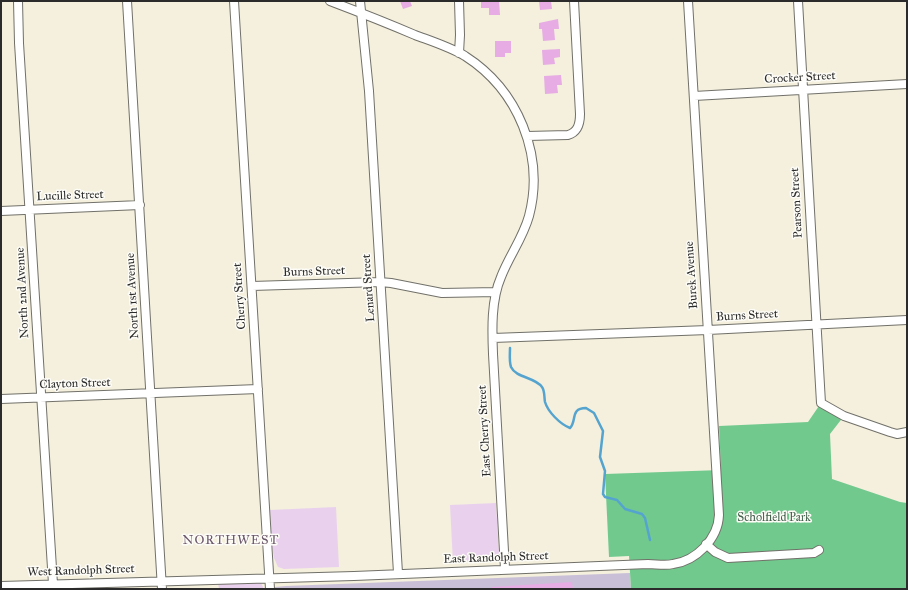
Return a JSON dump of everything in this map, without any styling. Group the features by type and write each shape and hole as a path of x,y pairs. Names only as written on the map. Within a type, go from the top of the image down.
{"street":[{"name":"North 2nd Avenue","path":"18,1 19,43 54,584"},
{"name":"North 1st Avenue","path":"127,1 162,585"},
{"name":"Cherry Street","path":"234,1 270,589"},
{"name":"East Cherry Street","path":"330,1 459,53 481,68 503,91 516,110 527,136 533,174 531,207 525,228 501,276 496,292 493,338 505,569"},
{"name":"Lenard Street","path":"360,1 369,91 398,573"},
{"path":"459,1 459,53"},
{"path":"527,136 568,134 574,132 579,125 580,114 574,1"},
{"name":"Burek Avenue","path":"688,1 719,515 717,528 706,544"},
{"name":"Pearson Street","path":"798,1 821,403 844,416 890,432 897,434 907,432"},
{"name":"Crocker Street","path":"694,96 907,84"},
{"name":"Lucille Street","path":"1,211 140,205"},
{"name":"Burns Street","path":"252,286 380,282 442,294 496,292"},
{"name":"Burns Street","path":"493,338 708,330 907,320"},
{"name":"Clayton Street","path":"1,399 258,389"},
{"path":"706,544 715,552 728,558 814,553 819,550"},
{"name":"East Randolph Street","path":"162,585 269,577 674,564 696,556 706,544"},
{"name":"West Randolph Street","path":"1,586 54,584 162,585"}],"shaded area":[{"path":"496,503 499,553 497,560 453,563 450,505"},
{"path":"336,507 339,567 284,569 278,567 274,558 272,547 270,510"},
{"path":"630,573 631,589 274,589 275,587 286,586"},
{"path":"218,583 261,583 264,589 219,589"}],"green space":[{"name":"Scholfield Park","path":"821,403 844,416 830,434 832,479 907,503 907,589 631,589 629,556 609,557 605,474 721,470 719,426 808,422"}],"building":[{"path":"400,1 410,1 412,6 403,9"},
{"path":"481,1 499,1 500,15 489,15 489,8 481,8"},
{"path":"539,1 551,1 552,9 540,10"},
{"path":"558,19 559,29 554,29 555,40 543,41 542,29 539,29 539,23"},
{"path":"495,41 511,41 511,53 505,53 505,57 495,57"},
{"path":"560,49 560,57 554,58 555,64 543,65 542,50"},
{"path":"561,75 562,85 557,85 558,93 545,94 544,76"},
{"path":"572,582 573,589 491,589 491,587"}],"waterway":[{"path":"510,348 510,362 513,371 521,376 535,381 542,387 547,406 552,414 562,424 570,428 578,410 586,408 594,413 603,431 600,457 605,471 603,494 605,497 617,500 625,509 642,514 645,518 650,540"}],"district":[{"name":"NORTHWEST","path":"231,541"}]}
